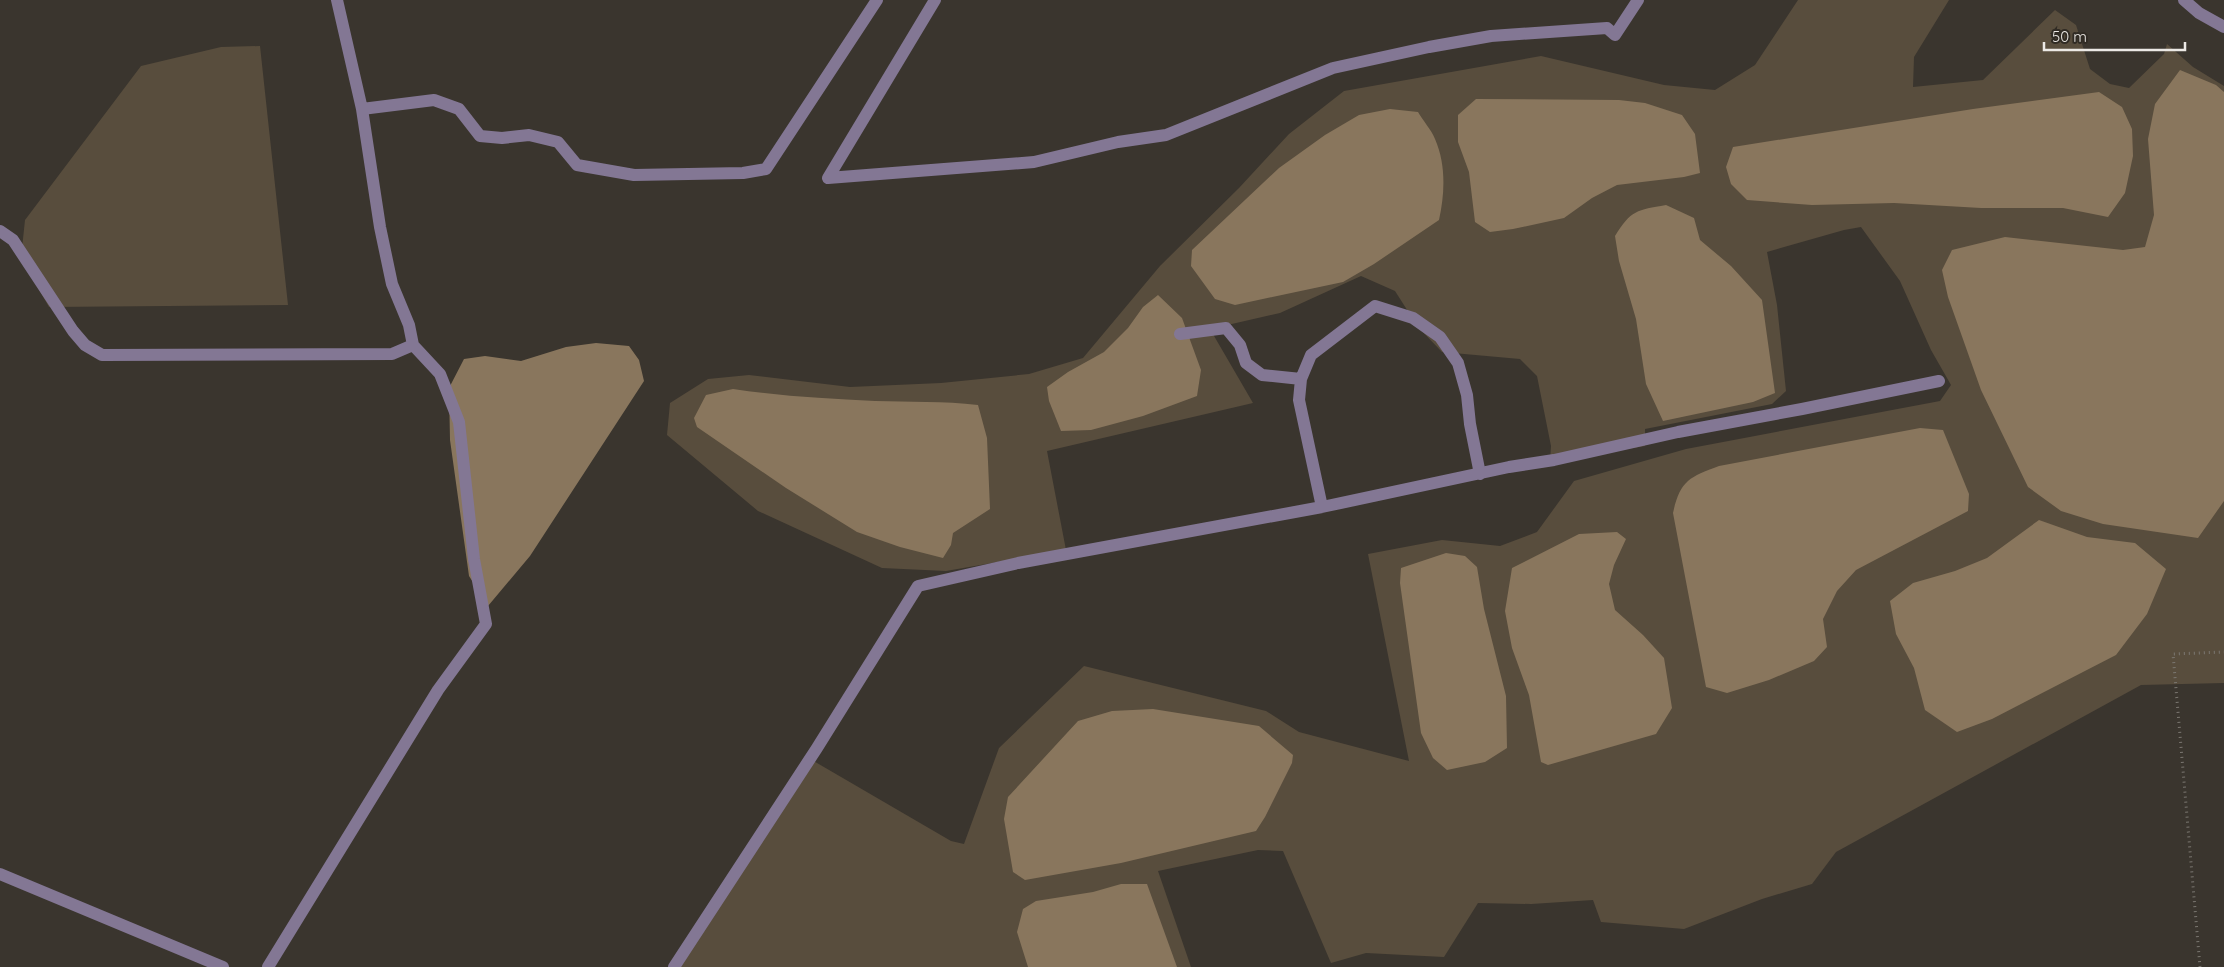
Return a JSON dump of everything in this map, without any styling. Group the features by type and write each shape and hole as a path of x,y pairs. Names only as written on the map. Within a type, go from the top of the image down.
{"lane":[{"path":"268,967 438,690 486,624 474,559 460,422 440,374 413,345 409,325 392,284 380,227 362,109 337,0"},
{"path":"362,109 434,100 459,110 480,136 502,138 529,135 558,142 577,165 634,175 743,173 766,169 877,0"},
{"path":"935,0 828,178 1034,162 1118,142 1166,136 1333,68 1429,47 1491,36 1607,28 1615,35 1638,0"},
{"path":"2184,0 2199,13 2224,27"},
{"path":"0,232 13,240 73,331 85,345 102,356 392,354 413,345"},
{"path":"1322,507 1299,400 1301,379 1311,355 1375,306 1413,318 1440,337 1458,363 1467,395 1470,424 1480,474"},
{"path":"1180,334 1226,328 1240,345 1246,363 1262,374 1301,379"},
{"path":"674,967 918,586 1018,562 1322,507 1509,467 1554,460 1678,432 1938,381"},
{"path":"0,874 223,967"}],"path":[{"path":"2200,967 2173,654 2224,652"}],"shaded area":[{"path":"1798,0 1949,0 1914,57 1913,87 1983,80 2055,10 2076,25 2090,69 2110,84 2129,88 2164,54 2167,44 2193,67 2224,86 2224,683 2141,685 1836,852 1812,884 1762,899 1684,929 1601,922 1593,900 1531,904 1478,903 1444,957 1366,953 1331,963 1283,851 1258,850 1158,871 1191,967 674,967 805,756 951,841 964,844 999,748 1084,666 1266,711 1299,732 1409,761 1368,554 1442,540 1500,546 1537,532 1574,481 1686,449 1940,401 1951,385 1931,350 1900,281 1861,227 1844,230 1767,252 1777,305 1786,391 1772,404 1645,429 1645,446 1550,462 1551,446 1537,376 1520,359 1442,352 1418,327 1395,291 1361,276 1280,313 1210,329 1253,403 1047,451 1066,550 946,571 882,568 758,511 667,435 670,403 708,379 749,375 850,387 941,383 1029,374 1083,358 1160,266 1239,188 1289,134 1344,91 1541,56 1664,85 1715,90 1755,65"},
{"path":"260,46 288,305 49,307 21,258 25,220 141,66 221,47"},
{"path":"2180,70 2216,85 2224,92 2224,501 2198,538 2103,524 2061,511 2028,487 1981,390 1948,297 1942,270 1952,250 2005,237 2123,250 2145,247 2154,215 2148,139 2155,104"},
{"path":"2099,92 2122,107 2132,129 2133,156 2125,193 2108,217 2063,208 1981,208 1894,203 1812,205 1747,200 1731,184 1726,167 1733,147 1973,109"},
{"path":"1476,99 1619,100 1645,103 1682,115 1695,134 1700,173 1684,177 1617,185 1592,198 1564,218 1490,232 1475,222 1469,172 1458,142 1458,115"},
{"path":"1390,109 1418,112 1435,139 1443,168 1439,220 1374,264 1343,282 1235,305 1215,299 1191,266 1192,250 1279,168 1325,135 1359,115"},
{"path":"1666,205 1694,218 1700,240 1731,266 1762,300 1775,393 1753,402 1663,421 1646,384 1636,319 1619,261 1615,236 1631,216 1641,210"},
{"path":"1158,295 1182,318 1201,370 1197,396 1143,416 1091,430 1061,431 1049,401 1047,387 1068,372 1104,352 1128,328 1143,307"},
{"path":"596,343 629,346 639,360 644,381 530,556 488,606 469,576 450,440 449,388 464,359 485,356 521,361 566,347"},
{"path":"733,389 821,398 978,405 987,438 990,509 953,533 951,545 943,558 900,547 857,532 786,488 697,427 694,418 706,395"},
{"path":"1920,428 1943,430 1969,494 1968,511 1856,570 1837,591 1823,619 1827,647 1814,661 1769,680 1727,693 1706,687 1673,513 1679,494 1687,482 1700,473 1719,466"},
{"path":"2039,520 2087,537 2135,543 2166,569 2147,614 2116,655 1992,719 1957,732 1925,710 1914,668 1896,634 1890,601 1913,583 1955,571 1987,558"},
{"path":"1617,532 1626,539 1614,565 1609,584 1615,610 1643,635 1664,658 1672,708 1656,734 1548,765 1541,762 1529,695 1512,648 1505,611 1512,568 1579,534"},
{"path":"1446,553 1465,556 1477,567 1484,609 1506,696 1507,748 1485,762 1447,770 1433,758 1421,733 1400,583 1401,568"},
{"path":"1153,709 1259,726 1293,755 1292,763 1256,831 1121,863 1025,880 1013,872 1004,819 1008,797 1078,721 1112,711"},
{"path":"1121,884 1147,884 1177,967 1028,967 1017,932 1023,909 1036,901 1093,892"}]}
